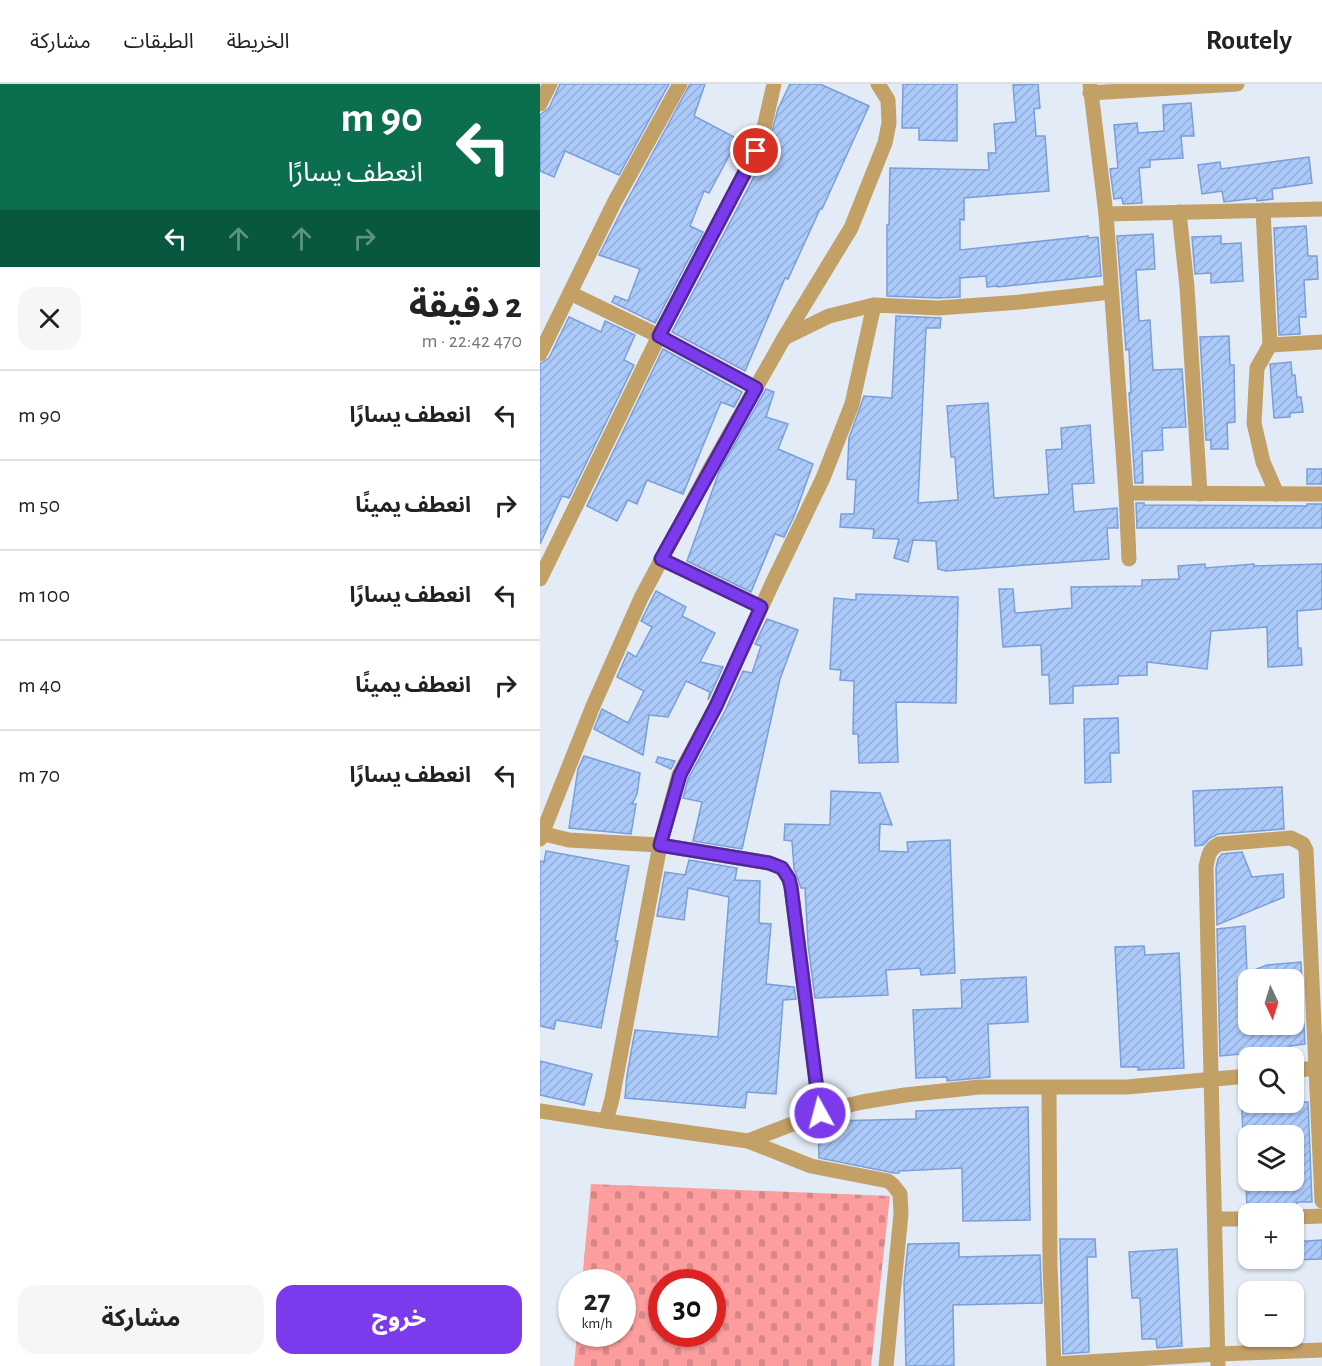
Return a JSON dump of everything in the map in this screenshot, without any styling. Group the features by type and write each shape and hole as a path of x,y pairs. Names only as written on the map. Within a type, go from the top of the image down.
{"street":[{"path":"540,104 550,84"},
{"path":"540,354 614,203 680,84"},
{"path":"540,579 659,336 756,151 774,84"},
{"path":"820,1113 791,887 786,872 782,868 769,863 660,845 569,840 541,835 640,598 784,338 851,228 885,143 889,123 888,100 879,84"},
{"path":"1129,559 1106,214 1090,89 1237,84"},
{"path":"1106,214 1322,209"},
{"path":"1263,210 1270,345 1257,368 1254,423 1263,462 1277,494"},
{"path":"1179,212 1187,287 1200,494"},
{"path":"784,338 829,316 874,305 938,308 1111,292"},
{"path":"570,293 659,336 756,388"},
{"path":"606,1121 660,845 680,775 716,706 823,478 852,404 874,305"},
{"path":"1270,345 1322,342"},
{"path":"1126,493 1322,494"},
{"path":"661,559 761,607"},
{"path":"1218,1360 1206,867 1213,847 1227,843 1291,838 1303,844 1308,862 1319,1067 1322,1201"},
{"path":"1304,1069 1319,1067"},
{"path":"748,1141 820,1113 862,1102 950,1090 979,1087 1049,1089 1127,1087 1238,1077"},
{"path":"1049,1089 1050,1266 1054,1365 1218,1360 1322,1350"},
{"path":"540,1111 748,1141 811,1166 888,1182 896,1188 901,1199 900,1235 886,1366"},
{"path":"1304,1217 1322,1216"},
{"path":"1215,1220 1238,1219"}],"green space":[{"path":"591,1184 890,1196 871,1366 574,1366 576,1347 636,1347 636,1269 583,1269"}],"building":[{"path":"560,84 669,84 619,175 565,151 554,177 540,171 540,115 549,108"},
{"path":"690,84 705,84 694,116 738,139 709,193 704,191 690,226 703,232 655,323 612,302 615,296 628,301 640,269 599,255"},
{"path":"790,84 820,84 869,106 788,279 785,278 745,371 672,332 765,156 778,109"},
{"path":"903,84 957,84 957,141 919,140 919,128 902,128"},
{"path":"1038,84 1040,108 1034,109 1036,136 1045,136 1049,191 964,198 964,220 960,219 960,250 1088,236 1088,238 1098,237 1101,276 998,287 987,287 986,276 960,278 960,297 887,296 890,168 989,170 988,153 996,153 994,124 1016,122 1013,85"},
{"path":"1191,103 1194,136 1181,136 1183,158 1150,160 1150,167 1139,168 1142,203 1123,204 1122,198 1114,199 1110,169 1118,168 1114,125 1137,123 1138,133 1164,131 1163,105"},
{"path":"1309,157 1312,183 1272,189 1273,199 1257,201 1257,198 1224,202 1222,191 1202,194 1198,165 1220,162 1221,169"},
{"path":"1306,226 1308,256 1317,256 1318,279 1304,280 1306,317 1299,317 1300,334 1279,335 1274,228"},
{"path":"1153,234 1155,269 1136,270 1139,321 1150,320 1153,370 1182,369 1186,427 1162,428 1163,450 1142,451 1143,483 1135,483 1129,393 1131,393 1129,349 1126,350 1117,236"},
{"path":"1221,236 1221,244 1241,243 1243,281 1211,283 1211,273 1195,274 1192,237"},
{"path":"896,316 941,318 940,328 926,328 918,503 958,500 955,457 951,457 947,406 988,403 994,498 1049,494 1046,450 1062,449 1061,428 1090,425 1094,483 1072,484 1074,512 1117,508 1118,528 1107,528 1109,559 946,571 938,569 936,541 913,540 908,562 894,558 899,539 873,538 874,529 840,527 841,514 854,514 856,480 847,479 849,438 864,396 892,398"},
{"path":"569,317 601,332 605,321 635,335 624,360 634,365 569,498 562,496 540,544 540,364 549,358"},
{"path":"1229,336 1230,365 1234,365 1235,422 1227,423 1228,449 1211,449 1211,440 1206,440 1200,337"},
{"path":"663,349 742,392 734,407 721,402 683,494 647,480 637,504 628,500 617,521 587,506"},
{"path":"1291,362 1297,397 1301,397 1303,412 1290,413 1290,417 1274,418 1270,364"},
{"path":"766,389 774,392 766,417 788,424 778,449 813,464 784,537 775,534 751,592 687,561 719,472"},
{"path":"1307,469 1322,469 1322,484 1307,484"},
{"path":"1136,503 1144,503 1144,505 1307,506 1307,504 1322,504 1322,528 1137,528"},
{"path":"1205,564 1205,568 1254,564 1254,566 1322,564 1322,609 1297,611 1298,648 1301,648 1302,665 1268,667 1267,627 1211,631 1207,669 1147,662 1147,675 1118,676 1118,684 1073,686 1073,703 1050,704 1049,675 1042,675 1041,645 1003,647 999,589 1013,589 1015,613 1072,608 1071,587 1142,586 1142,580 1179,579 1178,566"},
{"path":"656,591 686,607 682,616 715,633 700,662 723,667 708,700 710,692 686,681 668,717 649,715 643,755 594,729 602,709 628,723 644,691 617,677 628,652 636,657 652,627 641,621"},
{"path":"856,594 958,597 956,703 896,702 898,762 859,763 858,734 853,734 854,681 840,680 841,670 830,669 834,598 856,600"},
{"path":"767,619 798,630 780,679 742,849 693,841 702,802 683,798 688,779 725,711 743,671 752,673 761,646 755,644"},
{"path":"1118,718 1119,753 1110,753 1111,782 1085,783 1084,719"},
{"path":"584,756 640,773 637,794 632,804 636,804 631,834 569,828 578,769"},
{"path":"658,757 675,761 671,769 656,762"},
{"path":"1282,787 1284,829 1218,834 1203,845 1195,846 1193,791"},
{"path":"831,791 880,793 892,825 880,824 879,851 908,852 907,842 950,840 955,973 921,975 920,968 886,970 888,995 815,998 808,944 805,888 801,888 794,868 792,841 784,840 785,824 830,825"},
{"path":"546,851 629,866 615,941 618,941 601,1028 556,1020 554,1029 540,1026 540,861 544,862"},
{"path":"1242,852 1252,877 1283,874 1284,897 1217,925 1216,868 1218,859 1222,854"},
{"path":"689,860 737,868 735,880 760,881 759,923 771,924 766,984 794,987 796,999 783,1000 776,1094 747,1092 745,1108 625,1098 635,1030 718,1037 729,897 688,888 684,920 657,916 665,872 685,875"},
{"path":"1245,926 1247,969 1238,969 1238,1035 1304,1035 1304,1024 1305,1044 1290,1047 1238,1047 1238,1054 1220,1056 1217,929"},
{"path":"1144,946 1145,955 1179,953 1184,1068 1138,1070 1138,1067 1121,1067 1115,947"},
{"path":"1301,962 1301,969 1257,969 1267,965"},
{"path":"1026,977 1028,1022 988,1024 990,1077 947,1081 947,1077 916,1078 913,1010 962,1008 961,980"},
{"path":"540,1061 592,1074 584,1105 540,1095"},
{"path":"1304,1102 1308,1102 1312,1202 1247,1203 1246,1191 1304,1191 1304,1125 1243,1125 1242,1113 1304,1113"},
{"path":"1028,1107 1030,1220 963,1221 962,1168 894,1173 819,1158 818,1125 828,1121 916,1119 916,1111"},
{"path":"1060,1239 1095,1239 1096,1257 1087,1257 1089,1352 1063,1354"},
{"path":"1322,1240 1322,1259 1304,1260 1304,1241"},
{"path":"959,1243 959,1257 1040,1255 1042,1303 953,1305 954,1366 906,1366 904,1283 908,1244"},
{"path":"1177,1249 1182,1346 1157,1348 1156,1339 1142,1339 1140,1298 1132,1298 1129,1252"}],"route":[{"path":"756,151 659,336 756,388 661,559 761,607 716,706 680,775 660,845 769,863 777,865 786,872 791,887 796,921 820,1113"}]}
